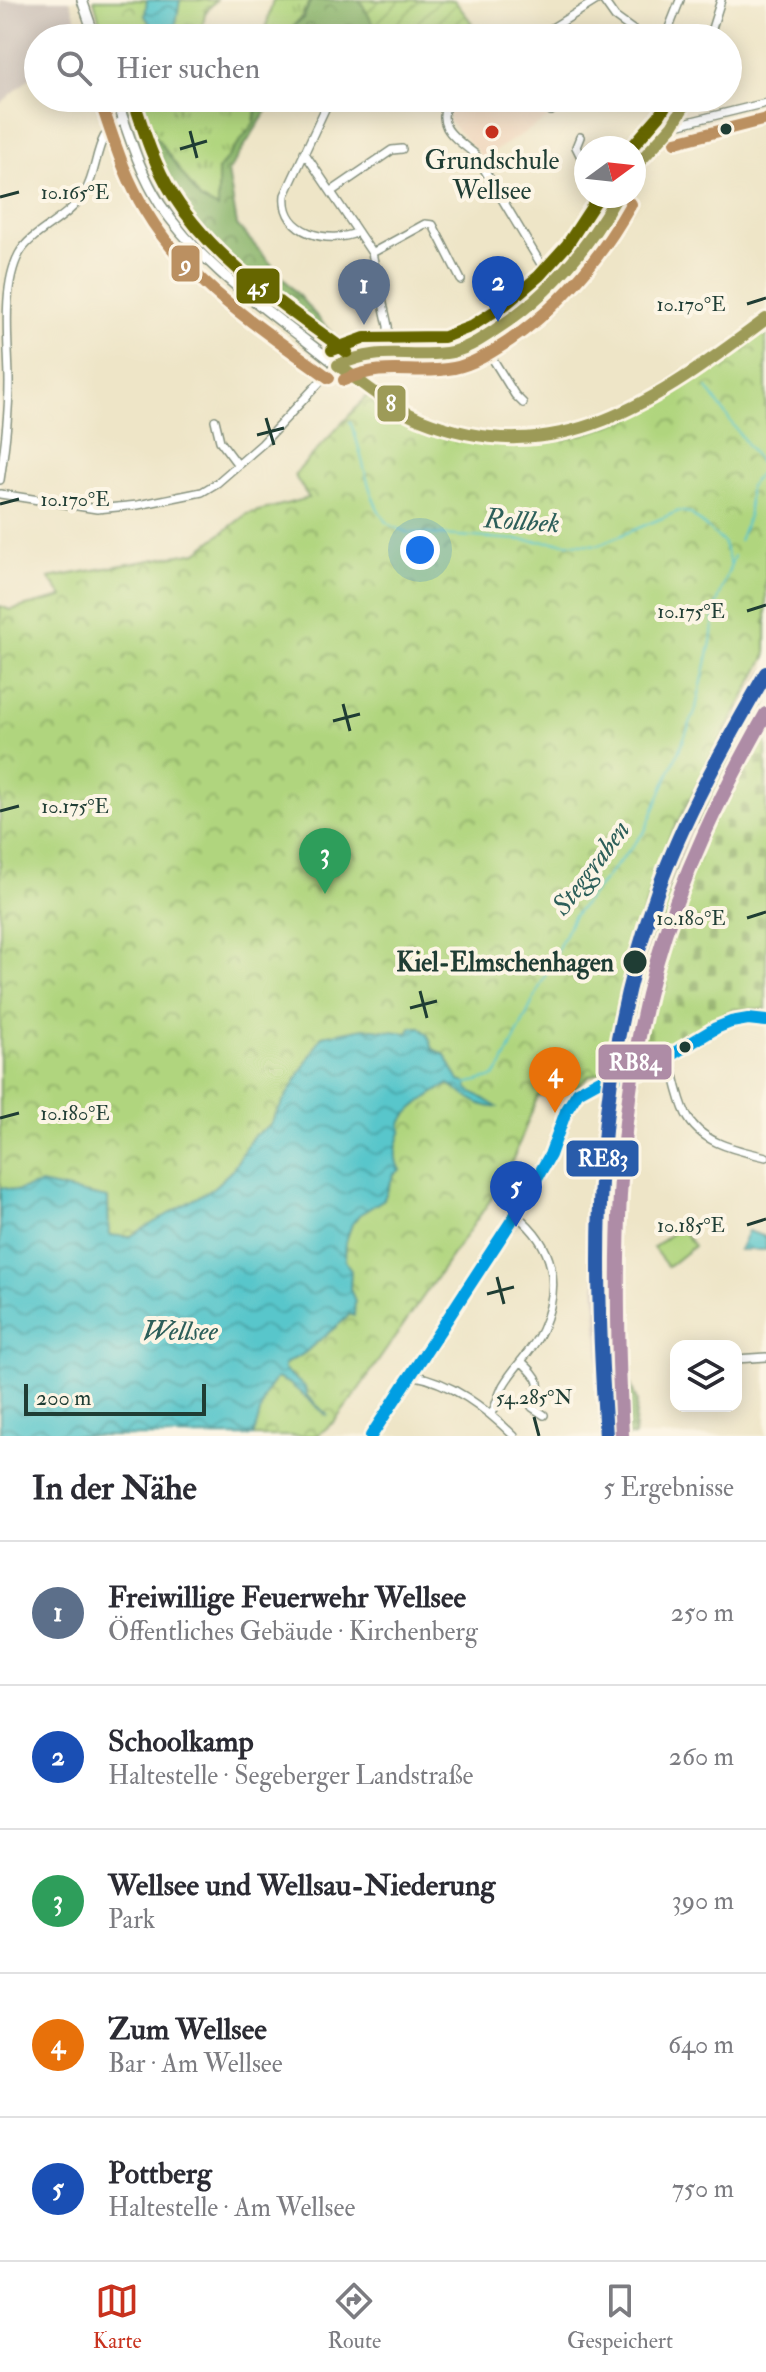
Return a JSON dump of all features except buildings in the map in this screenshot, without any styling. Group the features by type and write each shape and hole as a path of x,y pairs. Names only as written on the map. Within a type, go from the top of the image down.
{"main road":[{"path":"81,2 90,24"},
{"path":"121,112 137,160 150,187 187,240 236,286 362,383 410,414 454,432 496,439 546,438 593,426 644,403 701,367 766,319"},
{"path":"361,355 356,367 362,383"}],"street":[{"path":"558,24 597,0"},
{"path":"603,0 615,17 625,24"},
{"path":"671,24 680,0"},
{"path":"713,24 721,0"},
{"path":"742,109 766,103"},
{"path":"324,112 285,195 287,212 302,230 311,235 350,235 358,232"},
{"path":"444,112 444,124 456,139 475,154 554,286"},
{"path":"646,155 680,112"},
{"path":"672,126 729,112"},
{"path":"0,480 7,435 8,321 14,268 19,254 32,238 71,211 91,181 105,133 124,120"},
{"path":"332,191 392,150 402,149"},
{"path":"304,152 372,253 388,326 389,350"},
{"path":"0,494 84,508 112,509 202,492 262,444 338,365 361,355 389,350 446,353 481,340 512,320 554,286 592,240 610,208"},
{"path":"372,253 425,224 433,225 461,280"},
{"path":"481,340 523,403"},
{"path":"215,420 220,441 238,465"},
{"path":"371,1436 516,1215 552,1151 574,1097 592,1081 638,1074 670,1060 701,1035 734,1019 766,1021"},
{"path":"670,1060 686,1114 694,1125 723,1146 766,1157"},
{"path":"492,1414 504,1385 542,1331 553,1284 545,1245 516,1215"},
{"path":"742,1359 766,1357"},
{"path":"521,1361 536,1376 539,1385 532,1407 544,1415"},
{"path":"411,1375 425,1377 453,1389 492,1414 514,1436"}],"shaded area":[{"path":"0,0 70,0 78,24 24,24 24,83 0,104"},
{"name":"Grundschule Wellsee","path":"449,112 550,112 552,116 483,158 449,121"},
{"path":"766,666 766,688 692,831 667,890 635,998 621,1069 607,1180 604,1344 609,1436 602,1436 593,1235 602,1110 621,1005 647,913 692,799"}],"green space":[{"path":"94,0 216,0 205,13 203,24 100,24"},
{"path":"273,0 311,0 295,24 267,24"},
{"path":"311,0 360,0 373,24 296,24 303,18"},
{"path":"360,0 454,0 472,23 470,24 373,24"},
{"path":"129,112 138,112 200,199 218,208 218,170 254,123 256,112 266,112 228,172 237,225 334,336 316,335 219,259 171,204 144,152"},
{"path":"138,112 256,112 254,123 218,170 219,209 201,200"},
{"path":"766,325 766,656 669,838 630,951 606,1072 589,1076 572,1091 538,1096 505,1179 354,1396 335,1421 317,1436 0,1436 0,606 10,610 63,597 49,578 197,552 247,514 309,498 294,475 369,394 411,421 469,440 526,444 555,440 612,424 656,404"},
{"path":"766,688 766,1009 733,1009 698,1030 666,1056 653,1059 626,1057 635,1014 632,1013 634,998 659,916 708,801"},
{"path":"680,1227 694,1246 668,1267 653,1248"},
{"path":"606,1272 611,1272 615,1320 637,1402 634,1436 609,1436 604,1344"}],"water":[{"path":"147,0 180,0 175,24 150,24 145,16"},
{"name":"Wellsee","path":"412,1027 420,1027 428,1035 433,1049 445,1055 459,1081 467,1083 468,1089 497,1107 478,1103 449,1084 415,1107 400,1125 402,1130 396,1155 400,1170 394,1174 384,1199 359,1215 352,1224 346,1241 345,1260 351,1271 354,1316 350,1314 305,1353 284,1365 284,1370 305,1387 307,1396 328,1416 290,1384 277,1378 264,1398 253,1436 0,1436 0,1187 16,1191 40,1184 108,1198 109,1235 129,1237 213,1188 232,1170 253,1136 269,1126 322,1036 364,1028 408,1033"},
{"path":"748,1231 766,1237 766,1250 739,1250"}],"waterway":[{"path":"707,388 763,467"},
{"name":"Rollbek","path":"350,422 377,507 384,518 399,529 410,533 598,545 679,511 690,513 723,542 730,563"},
{"name":"Steggraben","path":"739,541 749,514 749,487 766,464"},
{"name":"Steggraben","path":"465,1084 494,1077 502,1066 573,917 645,831 695,712 715,609 734,556"}],"transit line":[{"name":"9","path":"104,112 131,184 162,236 182,260 228,303 329,378"},
{"name":"45","path":"138,112 160,172 190,219 209,241 252,281 347,352"},
{"name":"45","path":"642,136 661,112"},
{"name":"8","path":"646,155 680,112"},
{"name":"9","path":"676,142 766,119"},
{"name":"45","path":"332,350 365,338 444,337 470,327 506,304 539,276 567,245 591,208"},
{"name":"8","path":"609,208 579,254 549,287 514,317 478,341 446,353 380,354 338,365 388,401 420,419 470,434 517,438 562,433 605,420 687,376 766,319"},
{"name":"9","path":"344,380 374,371 454,368 476,361 496,349 528,327 563,296 593,262 628,208"},
{"name":"RE83","path":"606,1436 599,1227 602,1160 620,1026 636,959 669,862 707,779 766,673"},
{"name":"RB84","path":"622,1435 618,1316 620,1198 631,1080 642,1022 656,964 677,899 718,805 766,714"},
{"path":"371,1436 518,1211 550,1155 566,1111 578,1092 600,1080 641,1073 731,1022 748,1019 766,1021"}],"place":[{"name":"Grundschule Wellsee","path":"492,132"},
{"name":"Schoolkamp","path":"498,322"},
{"name":"Freiwillige Feuerwehr Wellsee","path":"364,325"},
{"name":"Wellsee und Wellsau-Niederung","path":"325,894"},
{"name":"Kiel-Elmschenhagen","path":"635,962"},
{"name":"Zum Wellsee","path":"555,1113"},
{"name":"Pottberg","path":"516,1227"}]}
